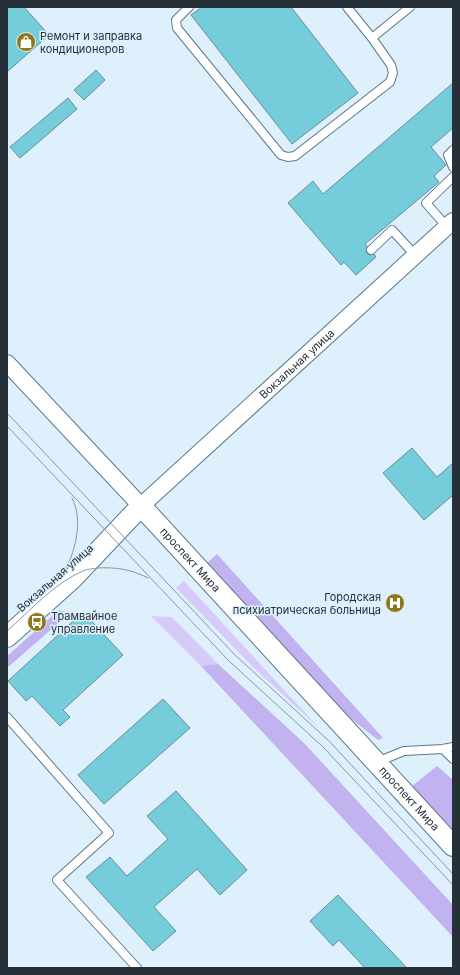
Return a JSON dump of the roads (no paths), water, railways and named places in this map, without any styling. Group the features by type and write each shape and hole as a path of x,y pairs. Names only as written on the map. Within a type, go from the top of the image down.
{"street":[{"name":"Вокзальная улица","path":"7,620 65,569 141,506 450,224"},
{"name":"проспект Мира","path":"7,364 141,506 453,846"},
{"name":"Вокзальная улица","path":"7,637 73,578 141,506"}],"lane":[{"path":"189,7 176,20 177,28 281,155 288,157 295,156 390,82 392,73 391,65 347,7"},
{"path":"372,38 410,7"},
{"path":"453,150 448,155 453,167"},
{"path":"450,224 426,203 453,177"},
{"path":"371,250 392,230 415,255"},
{"path":"7,717 109,833 57,880 137,968"},
{"path":"377,763 404,751 453,747"},
{"path":"443,749 453,759"}],"tram line":[{"path":"7,413 235,655 329,741 453,874"},
{"path":"7,426 229,661 323,747 453,885"},
{"path":"52,584 62,575 67,567 74,548 78,527 76,507 72,498"},
{"path":"7,631 53,589 74,575 85,570 97,568 117,568 135,572 148,578"}],"place":[{"name":"Ремонт и заправка кондиционеров","path":"26,42"},
{"name":"Городская психиатрическая больница","path":"395,603"},
{"name":"Трамвайное управление","path":"37,622"}]}
